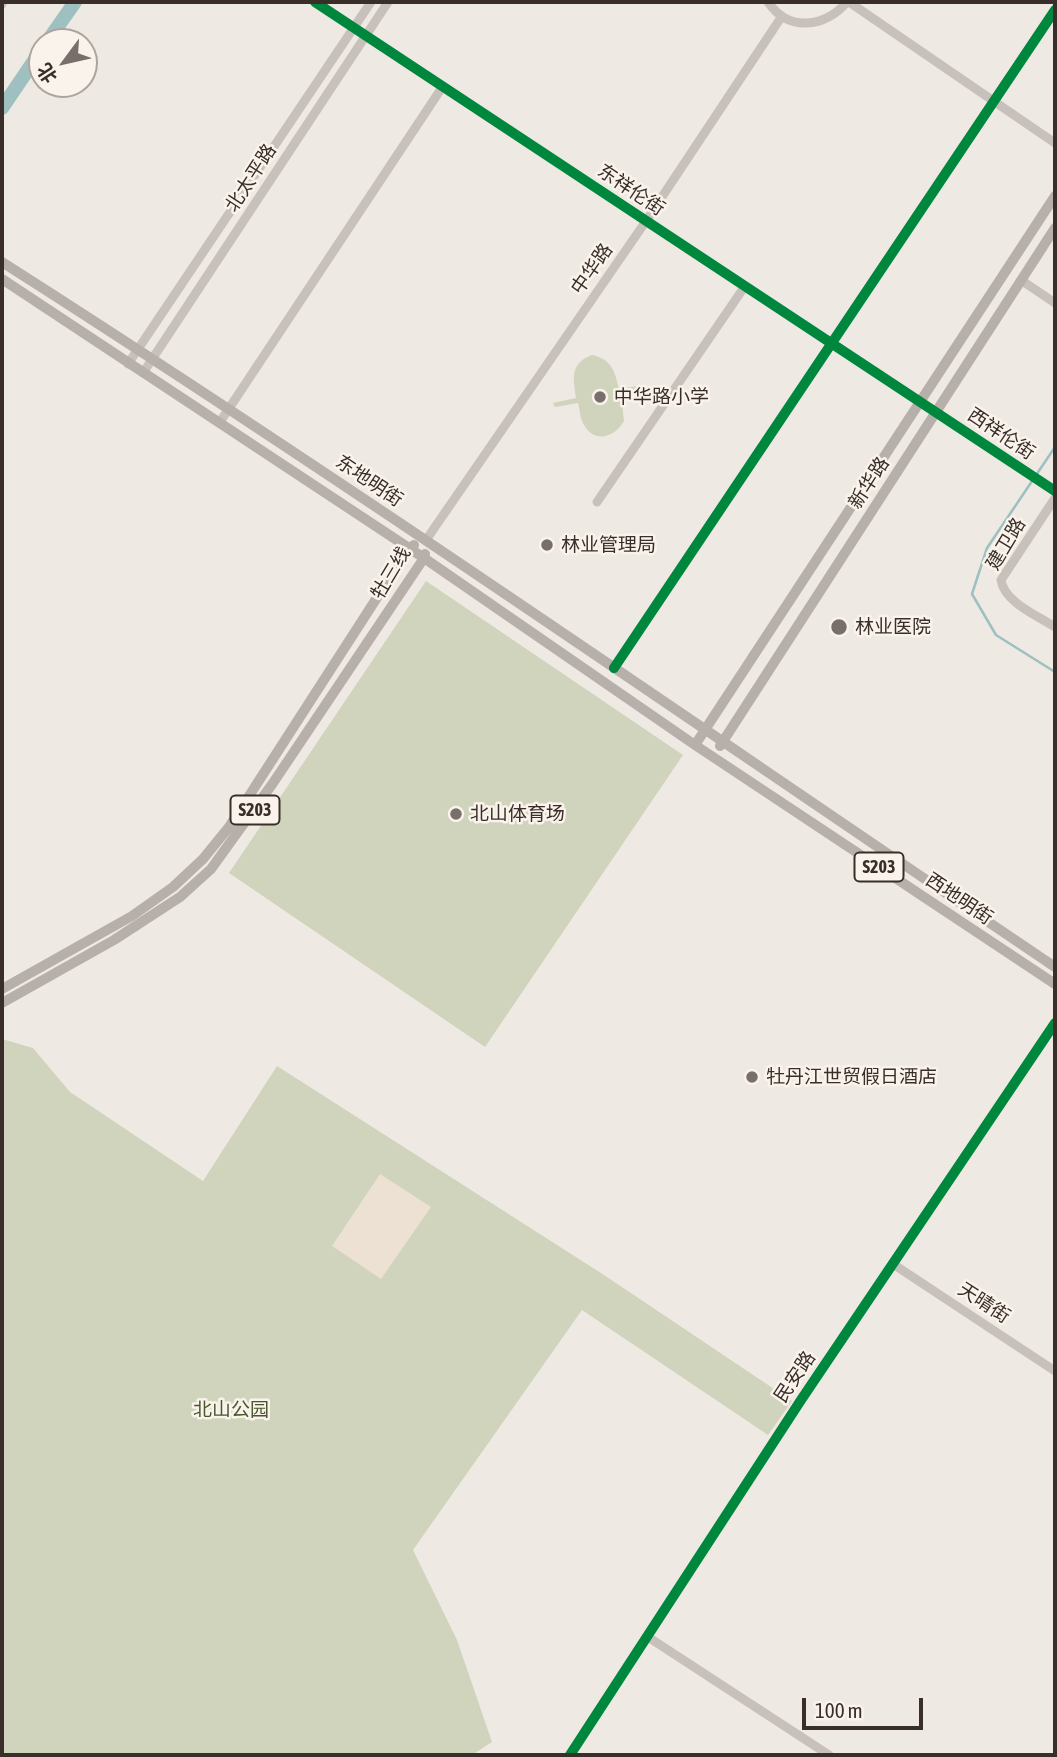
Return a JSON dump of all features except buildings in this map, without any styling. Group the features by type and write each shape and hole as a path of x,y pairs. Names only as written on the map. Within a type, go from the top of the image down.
{"main road":[{"path":"704,751 928,406 1055,196"},
{"name":"新华路","path":"704,751 928,406 1021,280 1055,228"},
{"name":"东地明街","path":"2,262 153,358 713,736"},
{"name":"东地明街","path":"2,279 424,558 704,751"},
{"name":"牡三线","path":"2,989 132,916 173,887 203,859 229,827 409,548 426,540"},
{"name":"牡三线","path":"2,1003 114,940 180,897 211,869 266,793 424,558 426,540"},
{"name":"西地明街","path":"713,736 1055,967"},
{"name":"西地明街","path":"704,751 1055,984"}],"street":[{"name":"东祥伦街","path":"315,2 928,406"},
{"name":"北太平路","path":"128,363 370,2"},
{"name":"北太平路","path":"143,373 388,2"},
{"path":"768,2 782,16 796,22 811,23 825,20 848,2 1055,143"},
{"path":"614,668 1055,10"},
{"name":"中华路","path":"426,540 646,221 782,16"},
{"path":"220,422 443,86"},
{"path":"1021,280 1055,303"},
{"path":"597,502 745,286"},
{"name":"西祥伦街","path":"928,406 1055,491"},
{"name":"建卫路","path":"1055,498 1000,580 1002,589 1013,600 1055,627"},
{"name":"民安路","path":"570,1755 801,1401 1055,1023"},
{"name":"天晴街","path":"893,1264 1055,1371"},
{"path":"648,1637 829,1755"}],"green space":[{"path":"592,355 608,363 619,389 638,386 640,391 621,395 624,421 616,431 605,436 594,435 584,425 578,403 555,407 553,403 576,398 576,367"},
{"name":"北山体育场","path":"426,581 683,755 485,1047 229,873"},
{"name":"北山公园","path":"2,1039 33,1048 70,1092 203,1181 277,1066 604,1275 792,1401 768,1435 582,1310 413,1550 457,1640 492,1742 472,1755 2,1755"}],"shaded area":[{"path":"380,1174 431,1207 381,1279 332,1246"}],"waterway":[{"path":"57,28 75,2"},
{"path":"2,108 28,70"},
{"path":"1055,447 987,548 972,594 996,635 1055,672"}],"cycle path":[{"path":"315,2 1055,491"},
{"path":"614,668 1055,10"},
{"path":"570,1755 801,1400 1055,1023"}],"place":[{"name":"中华路小学","path":"600,397"},
{"name":"林业管理局","path":"547,545"},
{"name":"林业医院","path":"839,627"},
{"name":"北山体育场","path":"456,814"},
{"name":"牡丹江世贸假日酒店","path":"752,1077"}]}
